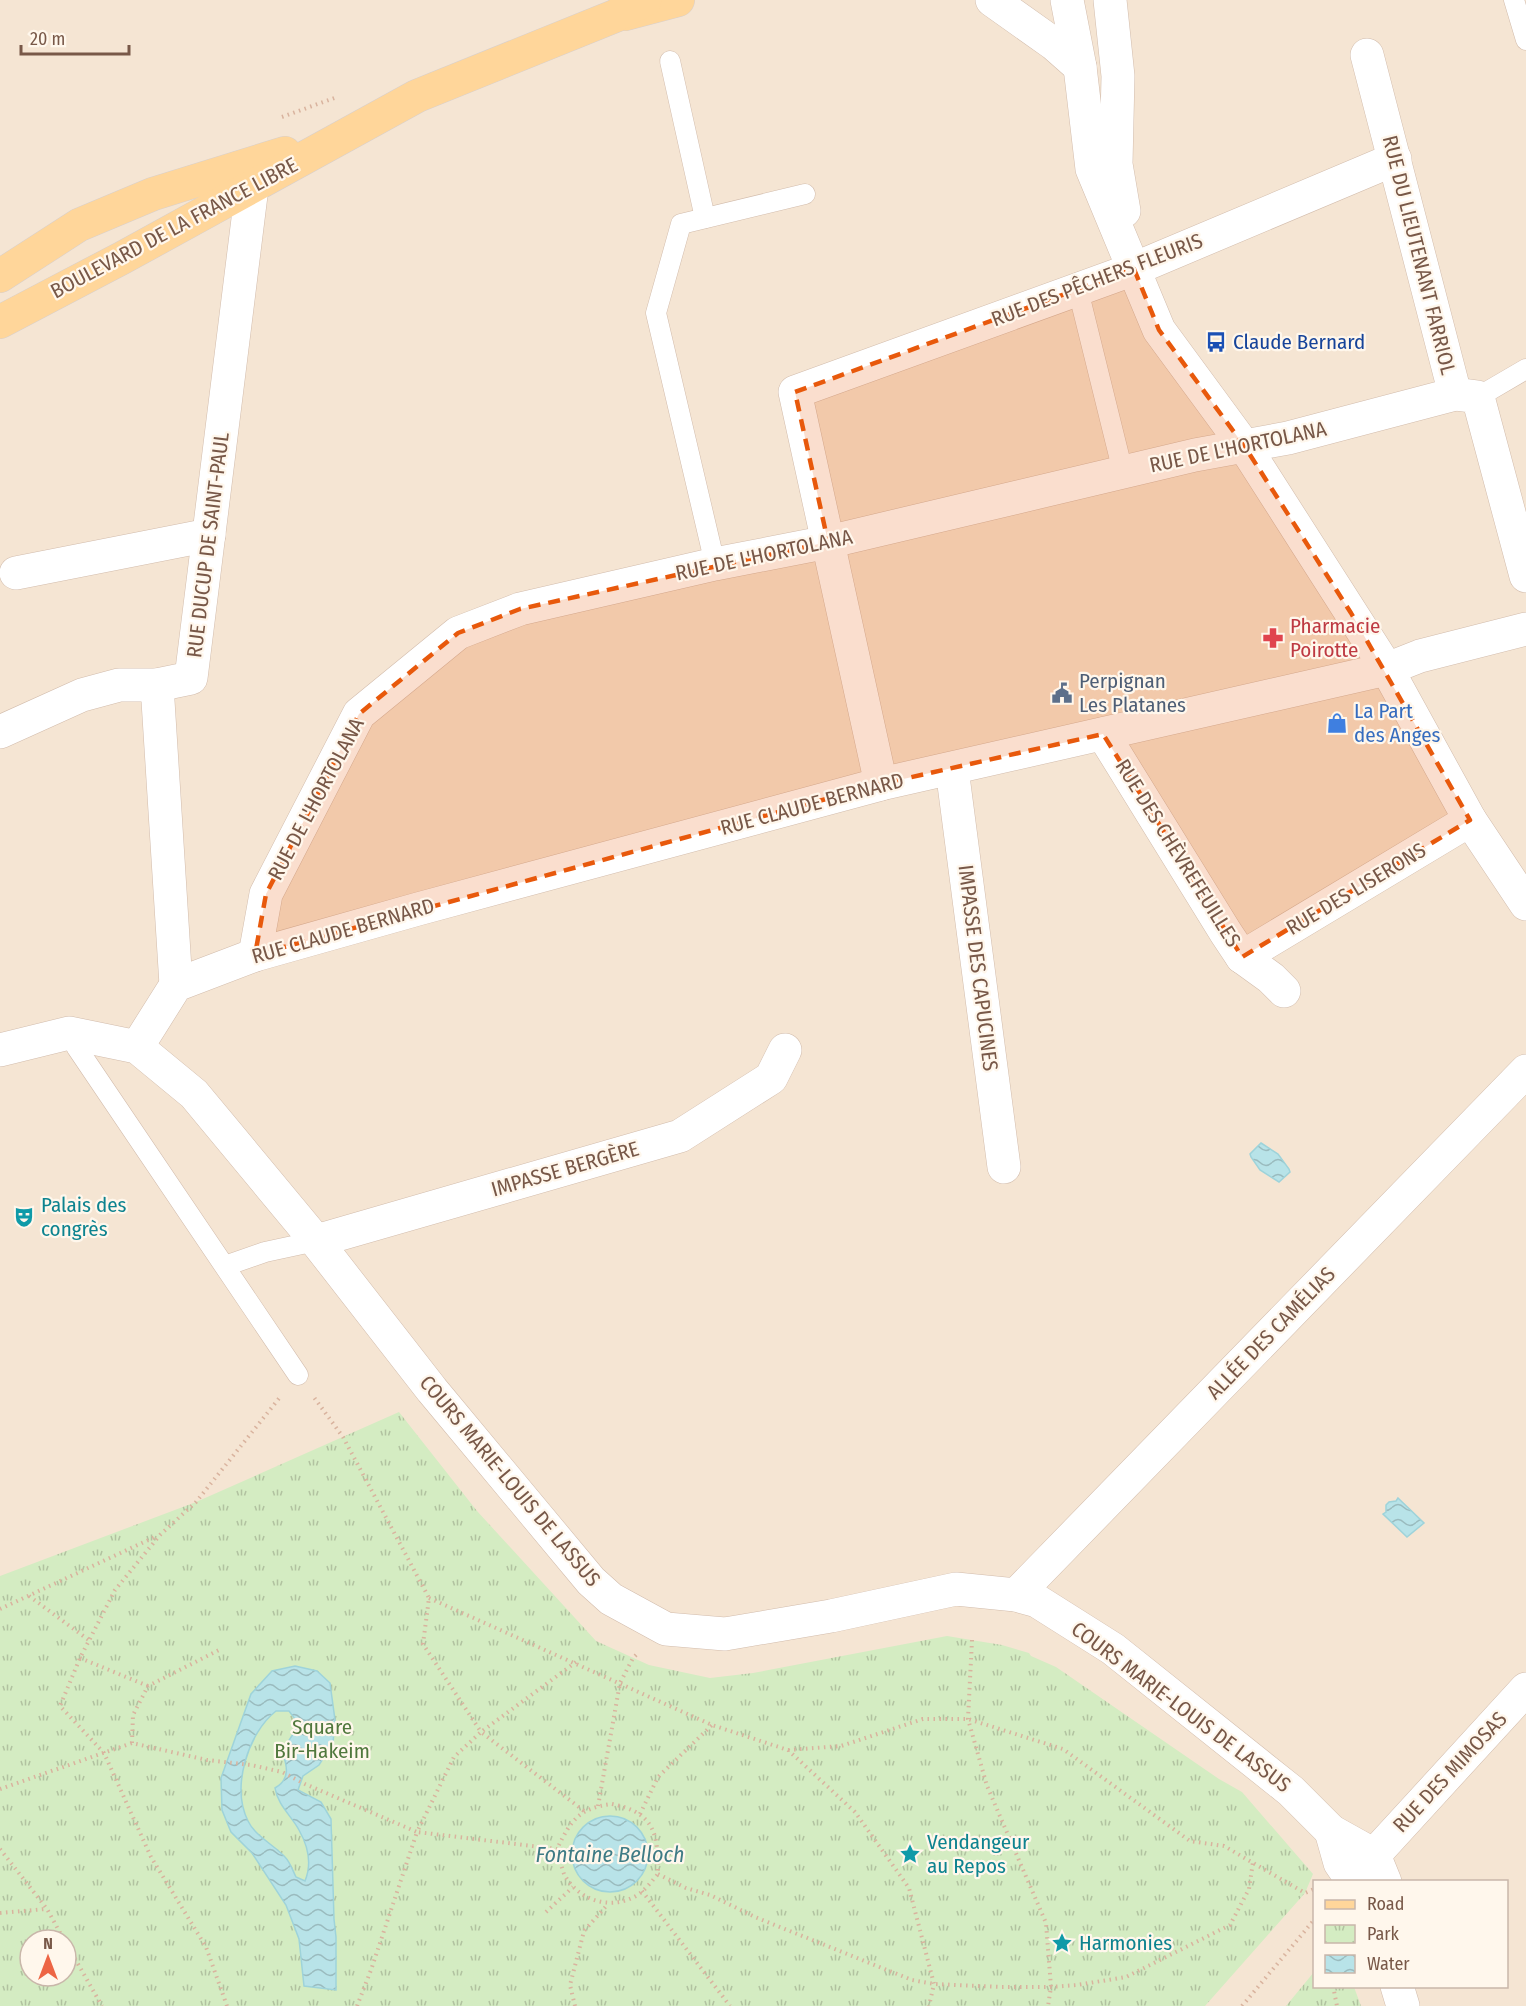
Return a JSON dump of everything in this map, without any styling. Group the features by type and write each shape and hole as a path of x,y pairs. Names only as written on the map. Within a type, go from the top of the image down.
{"main road":[{"name":"BOULEVARD DE LA FRANCE LIBRE","path":"0,322 122,258 417,96 615,16 645,0"},
{"name":"BOULEVARD DE LA FRANCE LIBRE","path":"615,16 678,0"},
{"name":"BOULEVARD DE LA FRANCE LIBRE","path":"0,276 79,225 153,194 347,134"}],"street":[{"path":"992,0 1054,44 1080,67"},
{"path":"1066,0 1080,67 1092,169 1159,330 1245,447 1386,669 1470,820 1526,904"},
{"path":"1110,0 1118,76 1116,164 1134,269"},
{"name":"RUE DU LIEUTENANT FARRIOL","path":"1367,55 1395,159 1467,395 1526,576"},
{"name":"RUE DES PÊCHERS FLEURIS","path":"828,542 795,392 1134,269 1395,159"},
{"name":"RUE DUCUP DE SAINT-PAUL","path":"157,685 191,678 252,187"},
{"name":"RUE DE L'HORTOLANA","path":"255,955 266,894 359,714 458,633 520,609 715,564 828,542 1123,472 1288,438 1467,395"},
{"path":"16,573 209,535"},
{"path":"828,542 881,784"},
{"name":"RUE CLAUDE BERNARD","path":"176,985 255,955 881,784 1386,669 1420,656 1526,628"},
{"path":"0,732 82,695 118,685 157,685 176,985 137,1047 69,1033 0,1050"},
{"name":"RUE DES CHÈVREFEUILLES","path":"1103,734 1242,957 1271,978 1284,991"},
{"name":"IMPASSE DES CAPUCINES","path":"952,769 1004,1167"},
{"name":"RUE DES LISERONS","path":"1242,957 1470,820"},
{"name":"COURS MARIE-LOUIS DE LASSUS","path":"137,1047 194,1094 316,1241 432,1390 591,1581 611,1599 666,1629 725,1634 831,1616 956,1589 1016,1595 1037,1601 1113,1649 1291,1791 1331,1831 1379,1868"},
{"name":"IMPASSE BERGÈRE","path":"316,1241 680,1136 771,1077 785,1050"},
{"name":"ALLÉE DES CAMÉLIAS","path":"1016,1595 1526,1071"},
{"name":"RUE DES MIMOSAS","path":"1379,1868 1526,1689"},
{"name":"COURS MARIE-LOUIS DE LASSUS","path":"1331,1831 1340,1863 1352,1880"},
{"path":"1398,1988 1403,2006"},
{"path":"1417,2006 1418,1988"}],"lane":[{"path":"1514,0 1526,40"},
{"path":"670,61 705,218"},
{"path":"715,564 656,314 681,224 805,194"},
{"path":"1078,290 1123,472"},
{"path":"1467,395 1526,369"},
{"path":"69,1033 298,1375"},
{"path":"225,1266 265,1252 316,1241"}],"path":[{"path":"227,2006 207,1947 151,1857 104,1754 60,1706 80,1658 115,1590 160,1535 196,1502 298,1375 343,1437 429,1598 423,1644 481,1732 584,1811"},
{"path":"0,1609 160,1535"},
{"path":"29,1596 90,1641"},
{"path":"429,1598 712,1725 788,1750 841,1746 923,1719 968,1719 1063,1749 1190,1841 1224,1846 1305,1893 1313,1889"},
{"path":"598,1806 620,1683 633,1658 666,1629"},
{"path":"972,1640 968,1719 987,1786 1046,1923 1051,1987 1048,2006"},
{"path":"132,1743 133,1715 148,1686 221,1648"},
{"path":"80,1658 148,1686"},
{"path":"357,2006 417,1832 454,1757 481,1732 576,1662"},
{"path":"640,1814 658,1777 712,1725"},
{"path":"0,1789 132,1743 207,1760 251,1765 282,1772 417,1832 557,1849"},
{"path":"788,1750 855,1812 909,1888 933,1984 929,2006"},
{"path":"612,1804 627,1807 640,1814 652,1826 658,1842 658,1874 642,1891 622,1902 608,1903 595,1901 573,1887 564,1874 557,1849 574,1819 584,1811 612,1804"},
{"path":"0,1849 47,1909 58,1928"},
{"path":"658,1874 834,1950 912,1980 933,1984 1051,1987 1126,1977 1230,1925 1249,1889 1253,1862"},
{"path":"546,1912 573,1887"},
{"path":"642,1891 730,2006"},
{"path":"575,2006 570,1985 584,1931 608,1903"},
{"path":"0,1913 47,1909"},
{"path":"1242,2006 1313,1922"},
{"path":"1311,1925 1313,1930"},
{"path":"78,1964 102,2006"},
{"path":"1333,1988 1337,2006"}],"highlighted area":[{"path":"1134,269 1159,330 1245,447 1351,613 1470,820 1242,957 1103,734 881,784 255,955 266,894 359,714 458,633 520,609 828,542 795,392"}],"shaded area":[{"path":"0,0 1526,0 1526,2006 0,2006"}],"green space":[{"name":"Square Bir-Hakeim","path":"399,1412 477,1511 596,1641 649,1665 710,1678 753,1673 947,1636 1002,1645 1029,1653 1056,1667 1219,1779 1242,1792 1313,1874 1305,1893 1205,2006 0,2006 0,1576 196,1502"},
{"path":"1313,1973 1313,1988 1354,1988 1361,2006 1286,2006"}],"water":[{"path":"1261,1143 1278,1154 1289,1169 1290,1172 1279,1182 1260,1170 1251,1157 1250,1154"},
{"path":"1398,1498 1424,1523 1407,1537 1383,1514 1386,1512 1386,1505"},
{"path":"295,1666 317,1671 330,1683 335,1720 333,1743 319,1765 303,1776 298,1790 321,1802 331,1819 336,1990 304,1986 299,1939 286,1905 252,1853 231,1832 222,1810 221,1778 251,1694 272,1671","holes":["276,1711 289,1711 295,1719 297,1728 282,1751 286,1776 275,1788 279,1800 305,1842 309,1862 305,1881 296,1877 285,1857 251,1826 243,1807 241,1793 245,1762 257,1733"]},
{"name":"Fontaine Belloch","path":"610,1816 624,1819 637,1827 645,1840 648,1854 645,1868 637,1881 624,1889 610,1892 596,1889 583,1881 575,1868 572,1854 575,1840 583,1827 596,1819"}],"place":[{"name":"Claude Bernard","path":"1216,342"},
{"name":"Pharmacie Poirotte","path":"1273,638"},
{"name":"Perpignan Les Platanes","path":"1062,693"},
{"name":"La Part des Anges","path":"1337,723"},
{"name":"Palais des congrès","path":"24,1217"},
{"name":"Vendangeur au Repos","path":"910,1854"},
{"name":"Harmonies","path":"1062,1943"}]}
